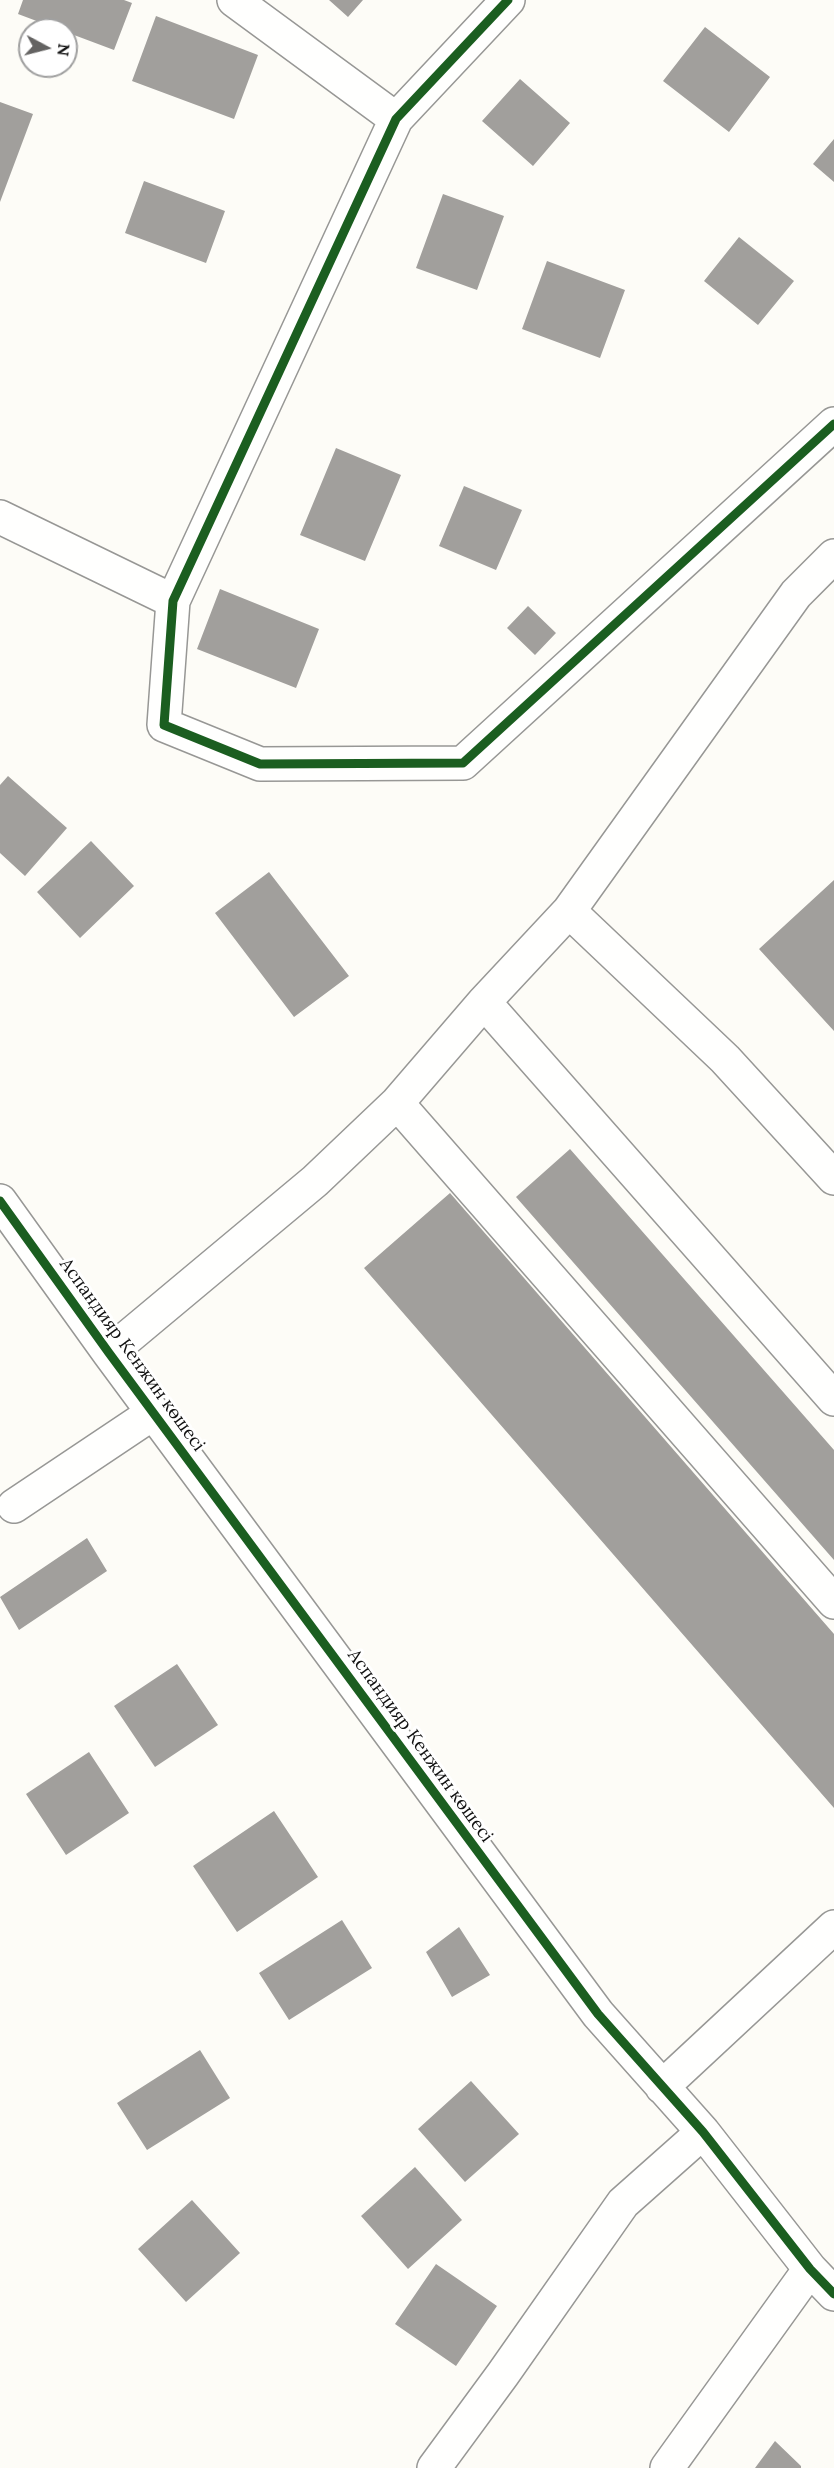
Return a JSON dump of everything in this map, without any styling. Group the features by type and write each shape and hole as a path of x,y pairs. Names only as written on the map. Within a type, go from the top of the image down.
{"street":[{"path":"234,0 396,119"},
{"path":"508,0 396,119 173,601 164,725 260,764 463,763 834,424"},
{"path":"0,518 173,601"},
{"path":"109,1353 315,1181 397,1103 484,1002 569,911 796,594 834,556"},
{"path":"569,911 725,1059 834,1178"},
{"path":"484,1002 834,1399"},
{"path":"397,1103 834,1602"},
{"name":"Аспандияр Кенжин көшесі","path":"0,1201 153,1413 598,2014 703,2132 810,2269 834,2294"},
{"path":"14,1506 153,1413"},
{"path":"662,2087 834,1927"},
{"path":"434,2468 623,2203 703,2132"},
{"path":"667,2468 810,2269"}],"building":[{"path":"23,0 124,0 132,3 114,50 78,36 78,18 29,18 18,14"},
{"path":"329,0 363,0 348,17"},
{"path":"156,16 258,55 234,119 132,81"},
{"path":"705,27 770,77 729,132 663,81"},
{"path":"520,79 570,123 533,166 482,121"},
{"path":"0,102 33,114 0,202"},
{"path":"834,139 834,182 813,164"},
{"path":"144,181 225,211 206,263 125,233"},
{"path":"443,194 504,216 477,290 416,268"},
{"path":"739,237 794,281 758,325 704,281"},
{"path":"547,261 625,290 600,358 522,329"},
{"path":"336,448 401,475 365,561 300,535"},
{"path":"464,486 522,510 496,570 439,546"},
{"path":"220,589 319,629 296,688 197,649"},
{"path":"528,606 556,633 535,655 507,628"},
{"path":"8,776 67,828 25,876 0,853 0,785"},
{"path":"91,841 134,886 80,938 37,892"},
{"path":"269,872 349,976 294,1017 215,913"},
{"path":"834,880 834,1031 759,949"},
{"path":"570,1149 834,1450 834,1560 516,1197"},
{"path":"450,1193 834,1634 834,1808 364,1268"},
{"path":"87,1538 107,1571 19,1630 0,1597"},
{"path":"177,1664 218,1725 155,1767 114,1706"},
{"path":"89,1752 129,1813 66,1855 26,1794"},
{"path":"274,1811 318,1877 237,1932 193,1866"},
{"path":"342,1920 372,1968 289,2020 259,1973"},
{"path":"459,1927 490,1975 452,1997 426,1952"},
{"path":"200,2050 230,2098 147,2150 117,2103"},
{"path":"471,2081 519,2134 465,2182 418,2129"},
{"path":"415,2167 462,2220 408,2269 361,2216"},
{"path":"192,2200 240,2253 186,2302 138,2249"},
{"path":"436,2264 497,2306 456,2366 395,2324"},
{"path":"775,2441 801,2466 801,2468 755,2468"}],"cycle path":[{"path":"508,0 396,119 173,601 164,725 260,764 463,763 834,424"},
{"path":"0,1201 109,1353 598,2014 703,2132 810,2269 834,2294"}]}
